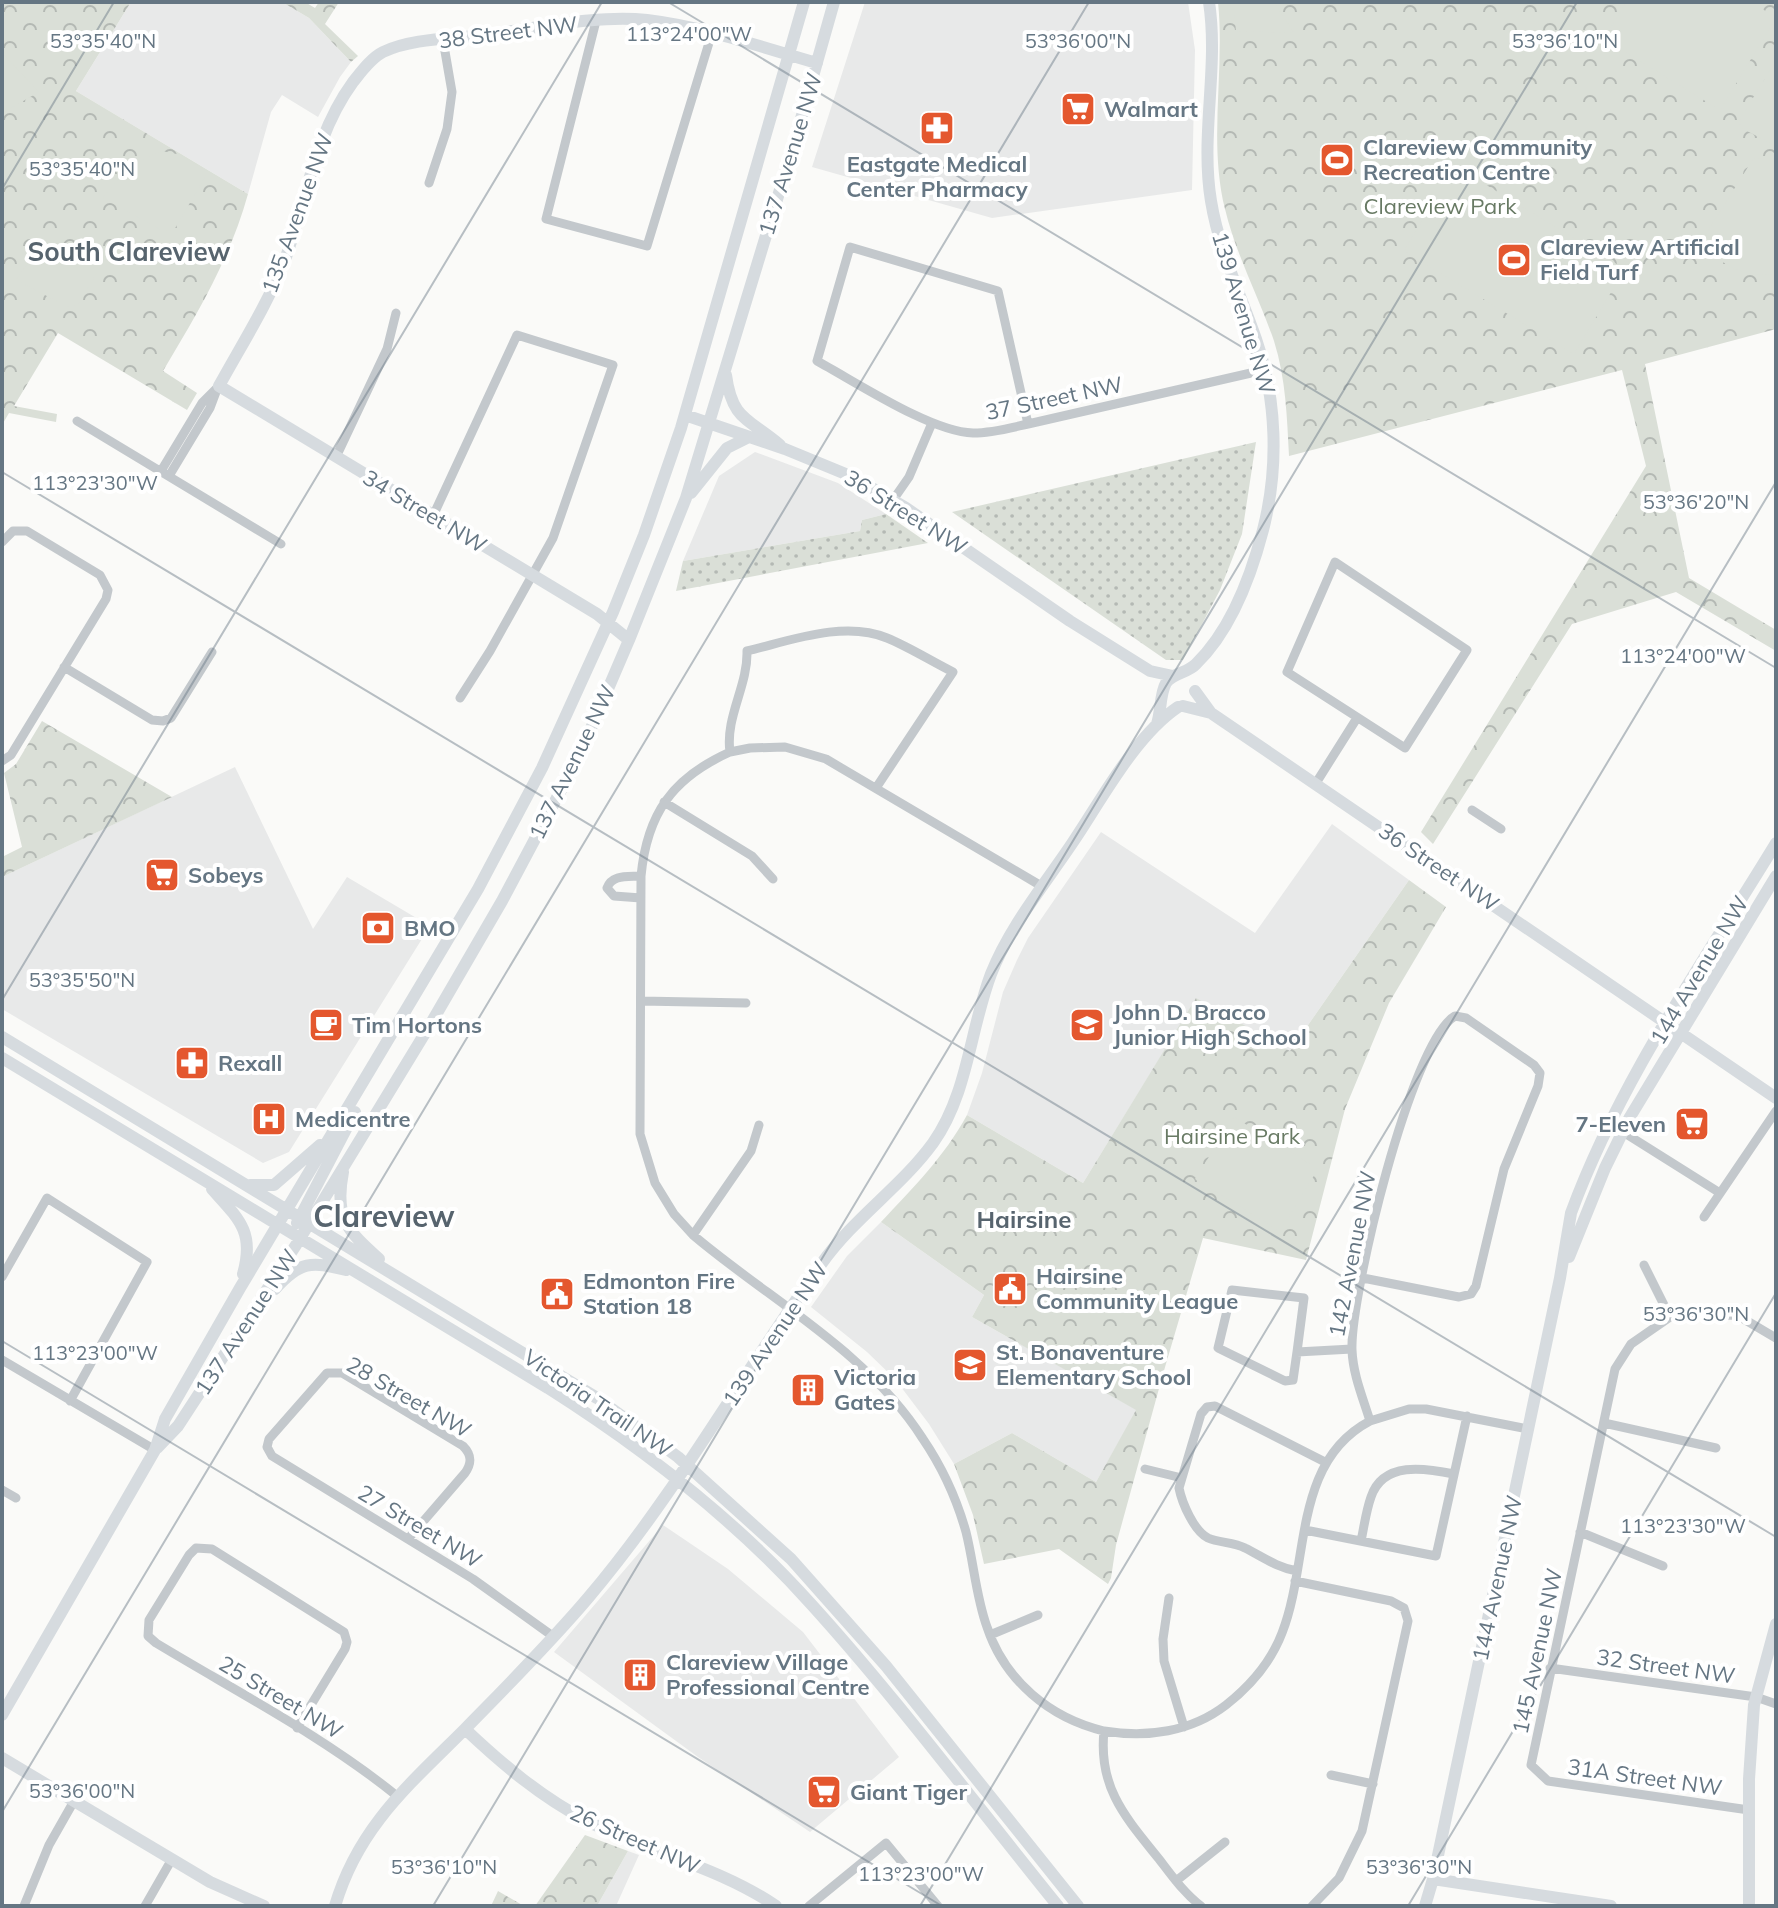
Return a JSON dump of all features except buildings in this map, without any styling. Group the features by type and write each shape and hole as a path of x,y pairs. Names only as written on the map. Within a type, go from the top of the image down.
{"main road":[{"name":"137 Avenue NW","path":"2,1715 155,1450 165,1419 277,1224 491,866 542,768 644,535 685,415 804,2"},
{"name":"137 Avenue NW","path":"155,1450 178,1426 252,1316 300,1237 304,1220 345,1163 502,901 569,775 629,640 686,498 834,2"},
{"name":"139 Avenue NW","path":"1176,676 1190,670 1202,658 1236,603 1256,553 1268,509 1273,440 1265,370 1226,259 1211,202 1207,155 1212,43 1209,2"},
{"name":"38 Street NW","path":"352,84 380,53 401,46 596,21 642,19 684,25 817,63"},
{"name":"135 Avenue NW","path":"219,386 286,257 318,149 334,111 352,84"},
{"path":"725,367 733,407 746,421 785,449"},
{"name":"34 Street NW","path":"219,386 608,622 629,640"},
{"name":"36 Street NW","path":"685,415 834,468 893,500 1070,621 1150,671 1176,676"},
{"path":"686,498 727,448 749,437"},
{"name":"139 Avenue NW","path":"1195,688 1202,658"},
{"name":"36 Street NW","path":"1150,671 1164,691"},
{"path":"1176,676 1188,678 1195,688 1191,701 1180,706 1169,702 1164,691 1176,676"},
{"name":"36 Street NW","path":"1195,688 1211,713"},
{"name":"139 Avenue NW","path":"1156,725 1164,691"},
{"name":"139 Avenue NW","path":"335,1906 346,1873 365,1838 397,1796 554,1637 620,1559 689,1466 829,1253 916,1164 943,1128 957,1095 991,976 1007,941 1127,762 1156,725 1180,706"},
{"name":"36 Street NW","path":"1180,706 1211,713 1776,1098"},
{"name":"144 Avenue NW","path":"1425,1906 1560,1278 1571,1213 1589,1165 1619,1102 1776,843"},
{"name":"144 Avenue NW","path":"1560,1278 1623,1132 1776,876"},
{"name":"Victoria Trail NW","path":"2,1037 597,1398 689,1466 791,1559 886,1666 1078,1906"},
{"path":"304,1220 387,1044"},
{"name":"Victoria Trail NW","path":"2,1058 593,1416 679,1479 810,1603 873,1676 1058,1906"},
{"path":"246,1185 274,1185 332,1135"},
{"path":"345,1163 340,1192 343,1221 354,1236 399,1277"},
{"path":"202,1178 245,1229 248,1256 240,1288"},
{"path":"252,1316 288,1274 299,1267 323,1264 361,1274"},
{"path":"1749,1906 1749,1810 1756,1697 1776,1624"},
{"name":"26 Street NW","path":"465,1729 519,1777 575,1814 636,1843 743,1886 776,1906"},
{"path":"2,1758 210,1882 264,1906"},
{"path":"1433,1879 1611,1906"},
{"name":"144 Avenue NW","path":"1418,1906 1433,1879"}],"street":[{"path":"596,21 546,219 647,246 712,33"},
{"path":"429,183 447,129 452,92 443,40"},
{"name":"37 Street NW","path":"1028,424 998,291 850,247 817,361 932,423 954,431 975,433 1028,424 1265,370"},
{"path":"336,457 387,349 396,313"},
{"path":"433,516 517,335 613,365 553,538 460,698"},
{"name":"135 Avenue NW","path":"165,473 210,408 219,386"},
{"path":"77,421 281,544"},
{"path":"893,500 904,488 932,423"},
{"path":"2,542 13,531 27,531 100,575 108,586 106,599 11,755 2,761"},
{"path":"1335,562 1467,650 1405,748 1357,718 1287,672 1335,562"},
{"path":"730,752 729,730 747,667 747,651 820,633 853,632 884,636 953,672 876,788"},
{"path":"64,667 152,720 168,720 177,711 212,652"},
{"path":"1316,783 1357,718"},
{"path":"1043,887 826,759 802,750 769,747 730,752 692,773 664,802 649,833 641,876 638,1118 649,1172 661,1195 693,1235 870,1373 895,1400 925,1442 947,1482 965,1530 990,1635 1003,1661 1032,1695 1066,1718 1104,1731 1145,1735 1184,1727 1220,1710 1245,1689 1262,1669 1282,1634 1315,1486 1325,1462 1341,1441 1370,1421 1409,1409 1433,1410 1528,1429"},
{"path":"664,802 752,856 773,879"},
{"path":"1472,810 1501,829"},
{"path":"641,876 611,880 607,888 614,896 641,898"},
{"path":"641,1001 746,1003"},
{"name":"142 Avenue NW","path":"1363,1278 1459,1297 1471,1294 1477,1282 1504,1169 1538,1086 1540,1073 1534,1065 1472,1022 1455,1016 1440,1030 1403,1116 1379,1195 1363,1278 1352,1349 1355,1373 1370,1421"},
{"path":"1704,1217 1776,1111"},
{"path":"693,1235 751,1151 759,1125"},
{"path":"1623,1132 1720,1193"},
{"path":"2,1277 47,1198 147,1262 70,1401"},
{"path":"1644,1265 1670,1317 1737,1315 1776,1338"},
{"path":"1232,1290 1304,1298 1297,1352 1293,1380 1285,1381 1218,1348 1232,1290"},
{"name":"145 Avenue NW","path":"1538,1774 1531,1765 1615,1369 1631,1344 1670,1317"},
{"path":"1297,1352 1352,1349"},
{"path":"2,1360 155,1450"},
{"name":"27 Street NW","path":"327,1373 273,1433 267,1447 276,1460 495,1594 554,1637"},
{"name":"28 Street NW","path":"327,1373 342,1373 463,1446 471,1457 465,1473 408,1539"},
{"path":"1312,1906 1332,1887 1351,1856 1367,1813 1408,1621 1404,1608 1391,1601 1296,1576 1241,1545 1206,1537 1198,1529 1179,1488 1201,1414 1207,1407 1215,1406 1325,1462"},
{"path":"1305,1530 1436,1556 1467,1416"},
{"path":"1604,1423 1716,1448"},
{"path":"1361,1541 1371,1495 1383,1479 1409,1468 1454,1474"},
{"path":"1145,1469 1182,1478"},
{"path":"2,1490 16,1498"},
{"path":"1580,1532 1663,1566"},
{"name":"25 Street NW","path":"297,1728 345,1649 347,1638 341,1628 212,1549 199,1547 189,1555 149,1620 147,1631 156,1643 297,1728 355,1762 397,1796"},
{"path":"1169,1598 1163,1639 1164,1661 1184,1727"},
{"path":"990,1635 1038,1615"},
{"name":"32 Street NW","path":"1550,1668 1756,1697 1776,1704"},
{"path":"1104,1731 1104,1764 1115,1800 1176,1881 1201,1906"},
{"name":"31A Street NW","path":"1538,1774 1548,1781 1749,1810"},
{"path":"1331,1775 1373,1784"},
{"path":"24,1906 49,1845 74,1801"},
{"path":"1176,1881 1225,1842"},
{"path":"809,1906 886,1843 938,1906"},
{"path":"145,1906 172,1859"}],"shaded area":[{"path":"131,2 282,2 309,18 351,62 318,117 282,95 271,112 248,194 76,91"},
{"path":"865,2 1188,2 1195,50 1192,190 992,218 812,167"},
{"path":"755,452 838,483 886,514 862,520 860,531 683,561 719,476"},
{"path":"235,767 313,929 347,877 430,926 289,1152 263,1163 2,1009 2,877"},
{"name":"John D. Bracco Junior High School","path":"1332,824 1409,880 1290,1051 1196,999 1083,1183 967,1115 982,1073 1003,992 1017,960 1028,938 1101,832 1255,933"},
{"name":"St. Bonaventure Elementary School","path":"881,1222 984,1295 972,1317 1137,1410 1096,1482 1012,1433 954,1464 895,1379 811,1307 847,1256"},
{"path":"663,1525 728,1569 803,1632 899,1757 810,1832 698,1757 554,1652"},
{"path":"628,1851 639,1855 616,1906 597,1906"}],"green space":[{"path":"2,2 131,2 76,91 248,194 222,264 163,371 197,393 187,410 58,333 14,406 57,414 56,422 9,413 2,425"},
{"path":"282,2 305,2 315,8 319,2 339,2 325,24 358,56 351,62 309,18"},
{"name":"Clareview Park","path":"1218,2 1776,2 1776,329 1645,364 1689,578 1776,630 1776,651 1676,592 1572,624 1433,844 1421,832 1646,466 1622,370 1289,456 1278,355 1235,243 1220,183 1217,132"},
{"path":"1233,2 1274,2 1294,33 1236,31"},
{"path":"1626,2 1752,2 1776,18 1720,110 1604,39"},
{"path":"2,53 39,92 2,113"},
{"path":"1776,60 1776,146 1741,128 1739,121"},
{"path":"162,151 181,155 208,172 174,230 163,231 103,198 129,170"},
{"path":"1760,158 1776,170 1776,274 1765,275 1743,272 1725,263 1702,240 1753,159"},
{"name":"Clareview Artificial Field Turf","path":"1455,166 1625,269 1574,354 1404,251"},
{"path":"58,246 100,248 109,253 78,304 68,307 16,280 34,259"},
{"path":"1256,442 1242,534 1220,590 1183,660 1166,660 952,512"},
{"path":"886,514 928,543 676,591 683,561 860,531 862,520"},
{"path":"42,721 172,797 2,877 2,857 22,847 4,773 16,764"},
{"name":"Hairsine Park","path":"1409,880 1446,907 1389,1003 1345,1109 1306,1260 1203,1238 1116,1545 1108,1584 1059,1549 984,1564 973,1515 954,1464 1012,1433 1096,1482 1136,1410 972,1317 984,1295 881,1222 938,1158 967,1115 1083,1183 1196,998 1290,1051"},
{"path":"1234,1117 1318,1169 1280,1231 1195,1179"},
{"path":"585,1835 628,1851 597,1906 535,1906"},
{"path":"498,1891 524,1906 491,1906"}],"place":[{"name":"Walmart","path":"1078,109"},
{"name":"Eastgate Medical Center Pharmacy","path":"937,128"},
{"name":"Clareview Community Recreation Centre","path":"1337,160"},
{"name":"Clareview Artificial Field Turf","path":"1514,260"},
{"name":"Sobeys","path":"162,875"},
{"name":"BMO","path":"378,928"},
{"name":"Tim Hortons","path":"326,1025"},
{"name":"John D. Bracco Junior High School","path":"1087,1025"},
{"name":"Rexall","path":"192,1063"},
{"name":"Medicentre","path":"269,1119"},
{"name":"7-Eleven","path":"1692,1124"},
{"name":"Hairsine Community League","path":"1010,1289"},
{"name":"Edmonton Fire Station 18","path":"557,1294"},
{"name":"St. Bonaventure Elementary School","path":"970,1365"},
{"name":"Victoria Gates","path":"808,1390"},
{"name":"Clareview Village Professional Centre","path":"640,1675"},
{"name":"Giant Tiger","path":"824,1792"}],"district":[{"name":"South Clareview","path":"129,251"},
{"name":"Clareview","path":"384,1216"},
{"name":"Hairsine","path":"1024,1219"}]}
